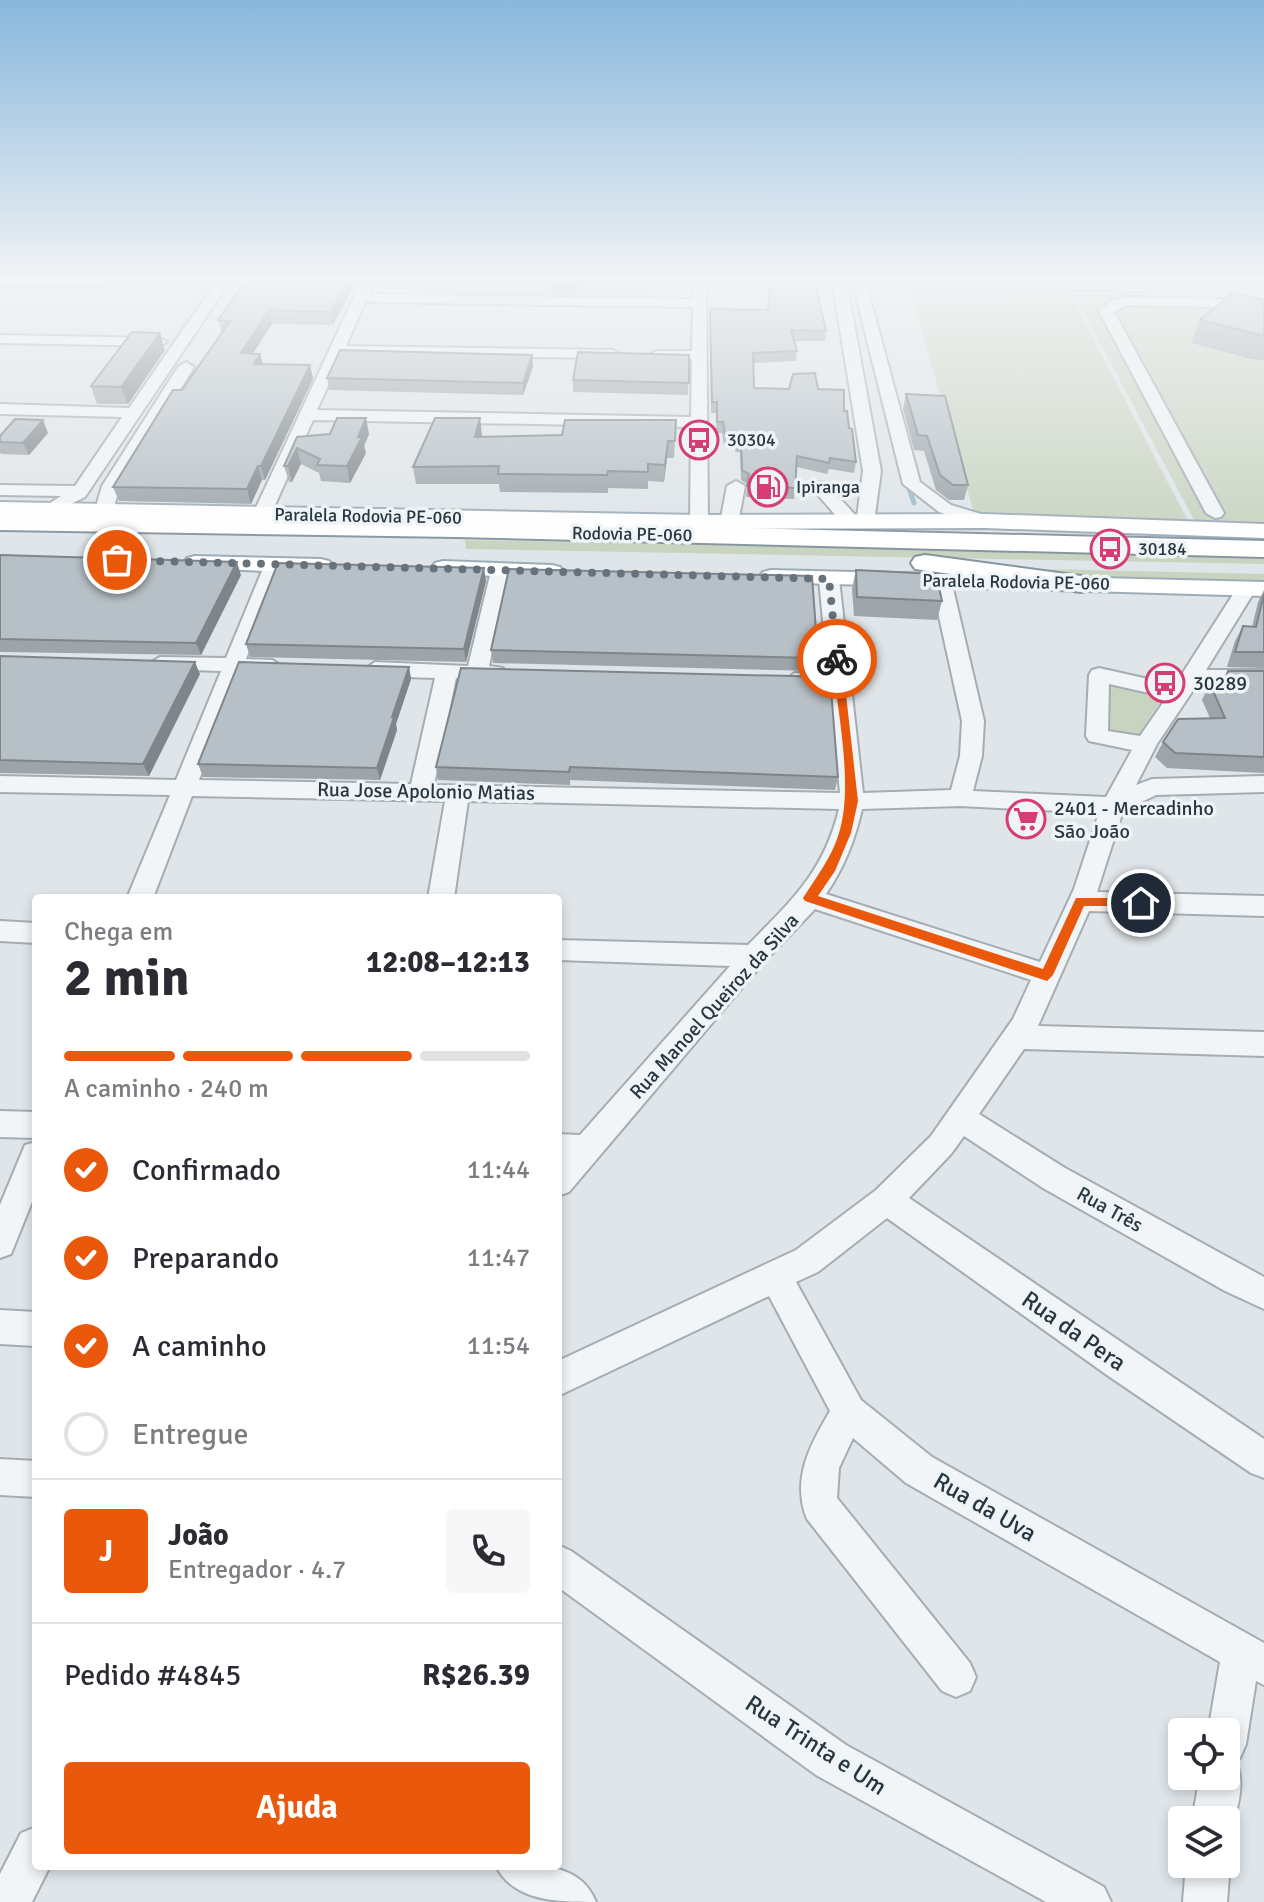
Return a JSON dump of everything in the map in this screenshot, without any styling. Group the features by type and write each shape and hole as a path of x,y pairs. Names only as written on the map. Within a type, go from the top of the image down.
{"highway":[{"name":"Rodovia PE-060","path":"0,522 915,562 1252,589"},
{"path":"867,522 1024,544"},
{"name":"Rodovia PE-060","path":"0,541 1024,544 1264,549"},
{"path":"915,562 1081,584"}],"main road":[{"name":"Paralela Rodovia PE-060","path":"0,509 262,514 461,542 699,522 985,521 1264,531"},
{"name":"Paralela Rodovia PE-060","path":"414,568 461,542"},
{"name":"Paralela Rodovia PE-060","path":"461,542 500,571 579,573"},
{"path":"171,563 351,567"},
{"name":"Paralela Rodovia PE-060","path":"751,577 1252,589"}],"street":[{"path":"48,510 80,491 165,369"},
{"path":"111,511 106,503 111,486 185,369"},
{"path":"262,514 328,369"},
{"path":"699,522 701,369"},
{"path":"854,369 872,471 867,522"},
{"path":"881,369 912,484 955,516 985,521"},
{"path":"1137,369 1215,513"},
{"path":"0,409 133,413"},
{"path":"307,415 700,422"},
{"path":"729,523 736,486"},
{"path":"820,487 867,522"},
{"path":"0,490 80,491"},
{"path":"142,894 273,566"},
{"path":"477,672 500,571"},
{"name":"Rua Manoel Queiroz da Silva","path":"562,1178 754,956 810,898 829,871 845,833 852,801 829,579"},
{"path":"941,580 973,721 971,756 960,798"},
{"path":"562,1377 807,1261 887,1200 941,1145 1017,1037 1080,901 1113,806 1143,751 1252,589"},
{"path":"141,663 295,666"},
{"path":"356,669 524,674"},
{"path":"421,791 447,672"},
{"path":"1201,783 1169,774 1143,751 1097,736 1101,674 1187,684 1264,677"},
{"path":"776,680 839,681"},
{"path":"1113,806 1152,787 1201,783 1264,784"},
{"name":"Rua Jose Apolonio Matias","path":"0,784 186,785 852,801 960,798 1113,806"},
{"path":"442,894 458,792"},
{"path":"810,898 1047,975"},
{"path":"1080,901 1264,906"},
{"path":"0,931 32,933"},
{"path":"562,950 754,956"},
{"path":"1017,1037 1264,1044"},
{"name":"Rua Três","path":"960,1118 1054,1178 1264,1293"},
{"path":"0,1124 32,1125"},
{"path":"562,1147 588,1149"},
{"path":"0,1243 32,1165"},
{"name":"Rua da Pera","path":"887,1200 1119,1363 1264,1460"},
{"name":"Rua da Uva","path":"776,1277 849,1412 919,1470 1253,1659"},
{"path":"0,1327 32,1329"},
{"path":"849,1412 822,1459 815,1485 820,1506 956,1677"},
{"path":"0,1477 32,1479"},
{"name":"Rua Trinta e Um","path":"562,1567 831,1760 1089,1902"},
{"path":"1234,1718 1253,1659"},
{"path":"9,1902 32,1856"},
{"path":"524,1870 574,1902"},
{"path":"1205,1902 1207,1878"}],"green space":[{"path":"933,369 1109,369 1189,523 975,517"},
{"path":"1114,369 1264,369 1264,522 1194,520"},
{"path":"465,540 1264,556 1264,564 466,549"},
{"path":"993,568 1264,574 1264,581 1082,577"},
{"path":"1092,668 1171,685 1132,745 1093,737"}],"building":[{"path":"104,369 134,369 121,387 91,386"},
{"path":"197,369 308,369 247,489 113,487 173,390 182,390"},
{"path":"331,369 528,369 523,383 327,378"},
{"path":"575,369 689,369 689,383 573,380"},
{"path":"711,369 753,369 754,388 789,389 793,374 815,373 818,389 844,390 844,411 847,411 849,428 852,429 856,462 830,458 829,463 797,456 795,488 747,486 749,474 742,470 741,442 736,441 737,435 725,434 723,422 717,422 717,402 712,402"},
{"path":"906,394 945,396 968,485 953,485 940,475 927,436 918,435"},
{"path":"337,418 366,418 358,437 362,437 347,466 317,465 320,459 297,448 288,466 284,466 297,437 330,434"},
{"path":"435,418 480,418 475,437 562,435 565,420 676,420 675,441 668,441 665,465 648,464 648,472 608,471 607,475 498,474 499,466 413,467"},
{"path":"15,419 43,420 23,443 0,442 0,436"},
{"path":"0,555 237,562 196,643 0,639"},
{"path":"278,563 484,568 464,649 246,644"},
{"path":"509,569 812,576 818,658 491,650"},
{"path":"856,570 936,574 942,601 857,597"},
{"path":"1264,594 1264,652 1235,652 1243,626 1256,627"},
{"path":"0,656 195,662 143,764 0,760"},
{"path":"239,662 409,667 377,768 198,764"},
{"path":"461,668 830,677 838,777 570,767 569,772 436,767"},
{"path":"1228,671 1264,671 1264,757 1175,753 1163,742 1178,719 1225,718 1210,684 1223,685"}],"waterway":[{"path":"875,369 896,452"},
{"path":"907,483 914,503"}],"way so far":[{"path":"117,560 829,579 837,659"}],"place":[{"name":"30304","path":"699,440"},
{"name":"Ipiranga","path":"768,487"},
{"name":"30184","path":"1110,549"},
{"name":"30289","path":"1165,683"},
{"name":"2401 - Mercadinho São João","path":"1026,819"}],"route":[{"path":"837,659 852,801 845,833 829,871 810,898 1047,975 1080,901 1141,903"}]}
